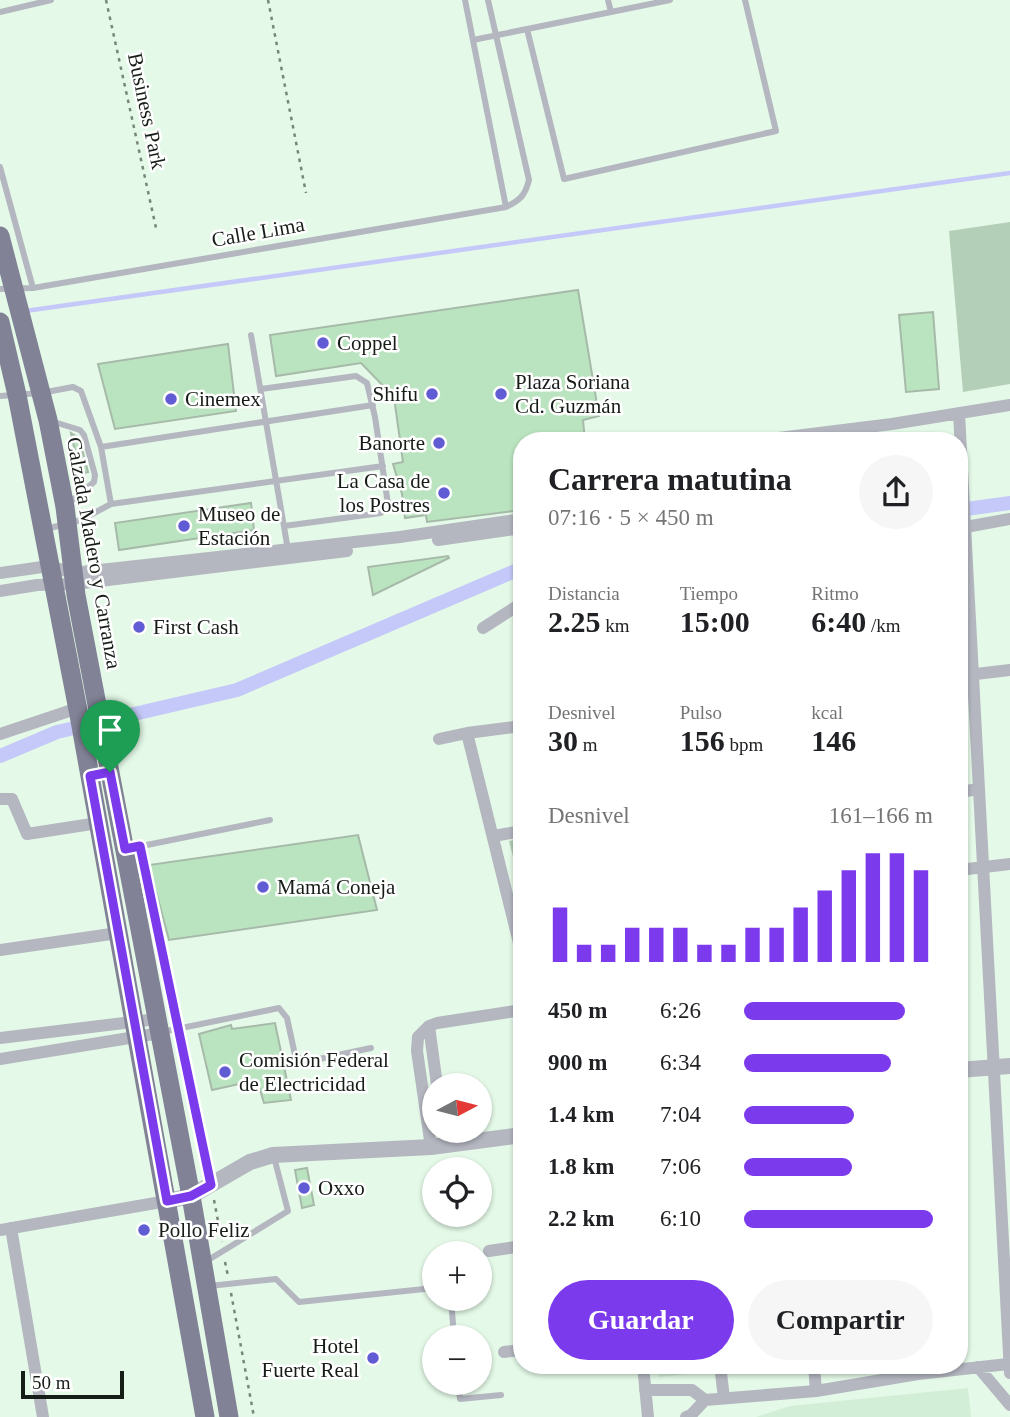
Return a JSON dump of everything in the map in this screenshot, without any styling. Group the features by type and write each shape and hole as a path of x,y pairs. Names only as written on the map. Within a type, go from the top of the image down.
{"main road":[{"name":"Calzada Madero y Carranza","path":"0,236 48,420 102,733 134,895 165,1027 229,1417"},
{"name":"Calzada Madero y Carranza","path":"0,322 7,351 9,396 43,530 83,737 205,1417"},
{"path":"90,776 110,772"},
{"path":"112,899 134,895"}],"street":[{"path":"822,432 1010,405"},
{"path":"959,414 960,432"},
{"path":"968,523 1010,519"},
{"path":"0,573 51,575 74,579 513,520"},
{"path":"0,591 51,575 74,579 513,529"},
{"path":"483,628 513,609"},
{"path":"968,625 983,867 1002,1067 1009,1369 968,1368"},
{"path":"968,674 1010,670"},
{"path":"0,734 78,712"},
{"path":"439,739 513,727"},
{"path":"467,733 493,836 513,892"},
{"path":"968,791 979,789"},
{"path":"0,799 12,799 27,834 98,823"},
{"path":"493,836 513,833"},
{"path":"968,869 1010,864"},
{"path":"0,950 118,933"},
{"path":"431,1147 417,1051 418,1037 429,1026 513,1012"},
{"path":"429,1026 435,1073"},
{"path":"0,1038 165,1027"},
{"path":"0,1059 136,1029"},
{"path":"968,1069 1002,1067"},
{"path":"492,1136 513,1135"},
{"path":"43,1417 5,1229 191,1196 250,1162 274,1155 431,1147 438,1143"},
{"path":"492,1251 513,1247"},
{"path":"504,1352 513,1351"},
{"path":"978,1367 1010,1405"},
{"path":"644,1374 648,1417"},
{"path":"721,1374 724,1398"},
{"path":"815,1374 816,1391"},
{"path":"686,1417 705,1400 816,1391 899,1374"},
{"path":"645,1390 692,1390 705,1400"}],"lane":[{"path":"0,12 51,0"},
{"path":"465,0 506,207 526,194 529,180 488,0"},
{"path":"608,0 611,12"},
{"path":"473,40 670,0"},
{"path":"527,29 564,179 776,131 745,0"},
{"path":"0,167 16,290"},
{"name":"Calle Lima","path":"16,290 506,207"},
{"path":"251,335 289,550"},
{"path":"261,388 356,376 367,383 373,405 388,503 381,513 284,526"},
{"path":"9,396 73,387 82,391 101,447 111,504"},
{"path":"101,447 373,405"},
{"path":"43,530 66,515 90,487 95,475 84,435 80,430 48,420"},
{"path":"66,515 81,520 111,504 383,466"},
{"path":"125,849 270,820"},
{"path":"165,1027 279,1008 286,1018 295,1055 305,1062 371,1048"},
{"path":"203,1264 288,1211 274,1155"},
{"path":"207,1286 276,1279 299,1302 422,1289"},
{"path":"460,1395 460,1399 501,1395"}],"path":[{"name":"Business Park","path":"106,0 156,228"},
{"path":"268,0 306,193"},
{"path":"162,951 165,1027 211,1185 254,1417"}],"shaded area":[{"path":"1010,222 1010,384 963,392 949,231"},
{"path":"513,840 513,857 509,841"},
{"path":"659,1374 688,1374 659,1377"},
{"path":"968,1388 971,1417 756,1417 790,1406"}],"building":[{"name":"Plaza Soriana Cd. Guzmán","path":"578,290 599,416 583,420 584,432 513,432 513,511 427,522 426,515 405,518 402,494 393,464 403,462 394,397 361,363 276,376 270,335"},
{"path":"933,312 939,389 906,392 899,315"},
{"name":"Cinemex","path":"228,344 236,411 115,429 98,364"},
{"path":"71,433 79,438 88,472 80,474"},
{"name":"Museo de Estación","path":"251,503 254,530 119,550 115,523"},
{"path":"449,558 373,595 368,567"},
{"name":"Mamá Coneja","path":"358,835 377,910 169,940 149,865"},
{"name":"Comisión Federal de Electricidad","path":"275,1023 291,1100 264,1103 257,1080 212,1090 199,1034 231,1025 232,1029"},
{"name":"Oxxo","path":"307,1168 314,1205 302,1208 295,1170"}],"waterway":[{"path":"25,311 1010,173"},
{"path":"968,509 1010,503"},
{"path":"0,756 57,732 237,690 513,572"}],"place":[{"name":"Coppel","path":"323,343"},
{"name":"Shifu","path":"432,394"},
{"name":"Plaza Soriana Cd. Guzmán","path":"501,394"},
{"name":"Cinemex","path":"171,399"},
{"name":"Banorte","path":"439,443"},
{"name":"La Casa de los Postres","path":"444,493"},
{"name":"Museo de Estación","path":"184,526"},
{"name":"First Cash","path":"139,627"},
{"name":"Mamá Coneja","path":"263,887"},
{"name":"Comisión Federal de Electricidad","path":"225,1072"},
{"name":"Oxxo","path":"304,1188"},
{"name":"Pollo Feliz","path":"144,1230"},
{"name":"Hotel Fuerte Real","path":"373,1358"}],"route":[{"path":"110,772 125,849 140,846 211,1185 191,1196 167,1201 90,776 110,772"}]}
